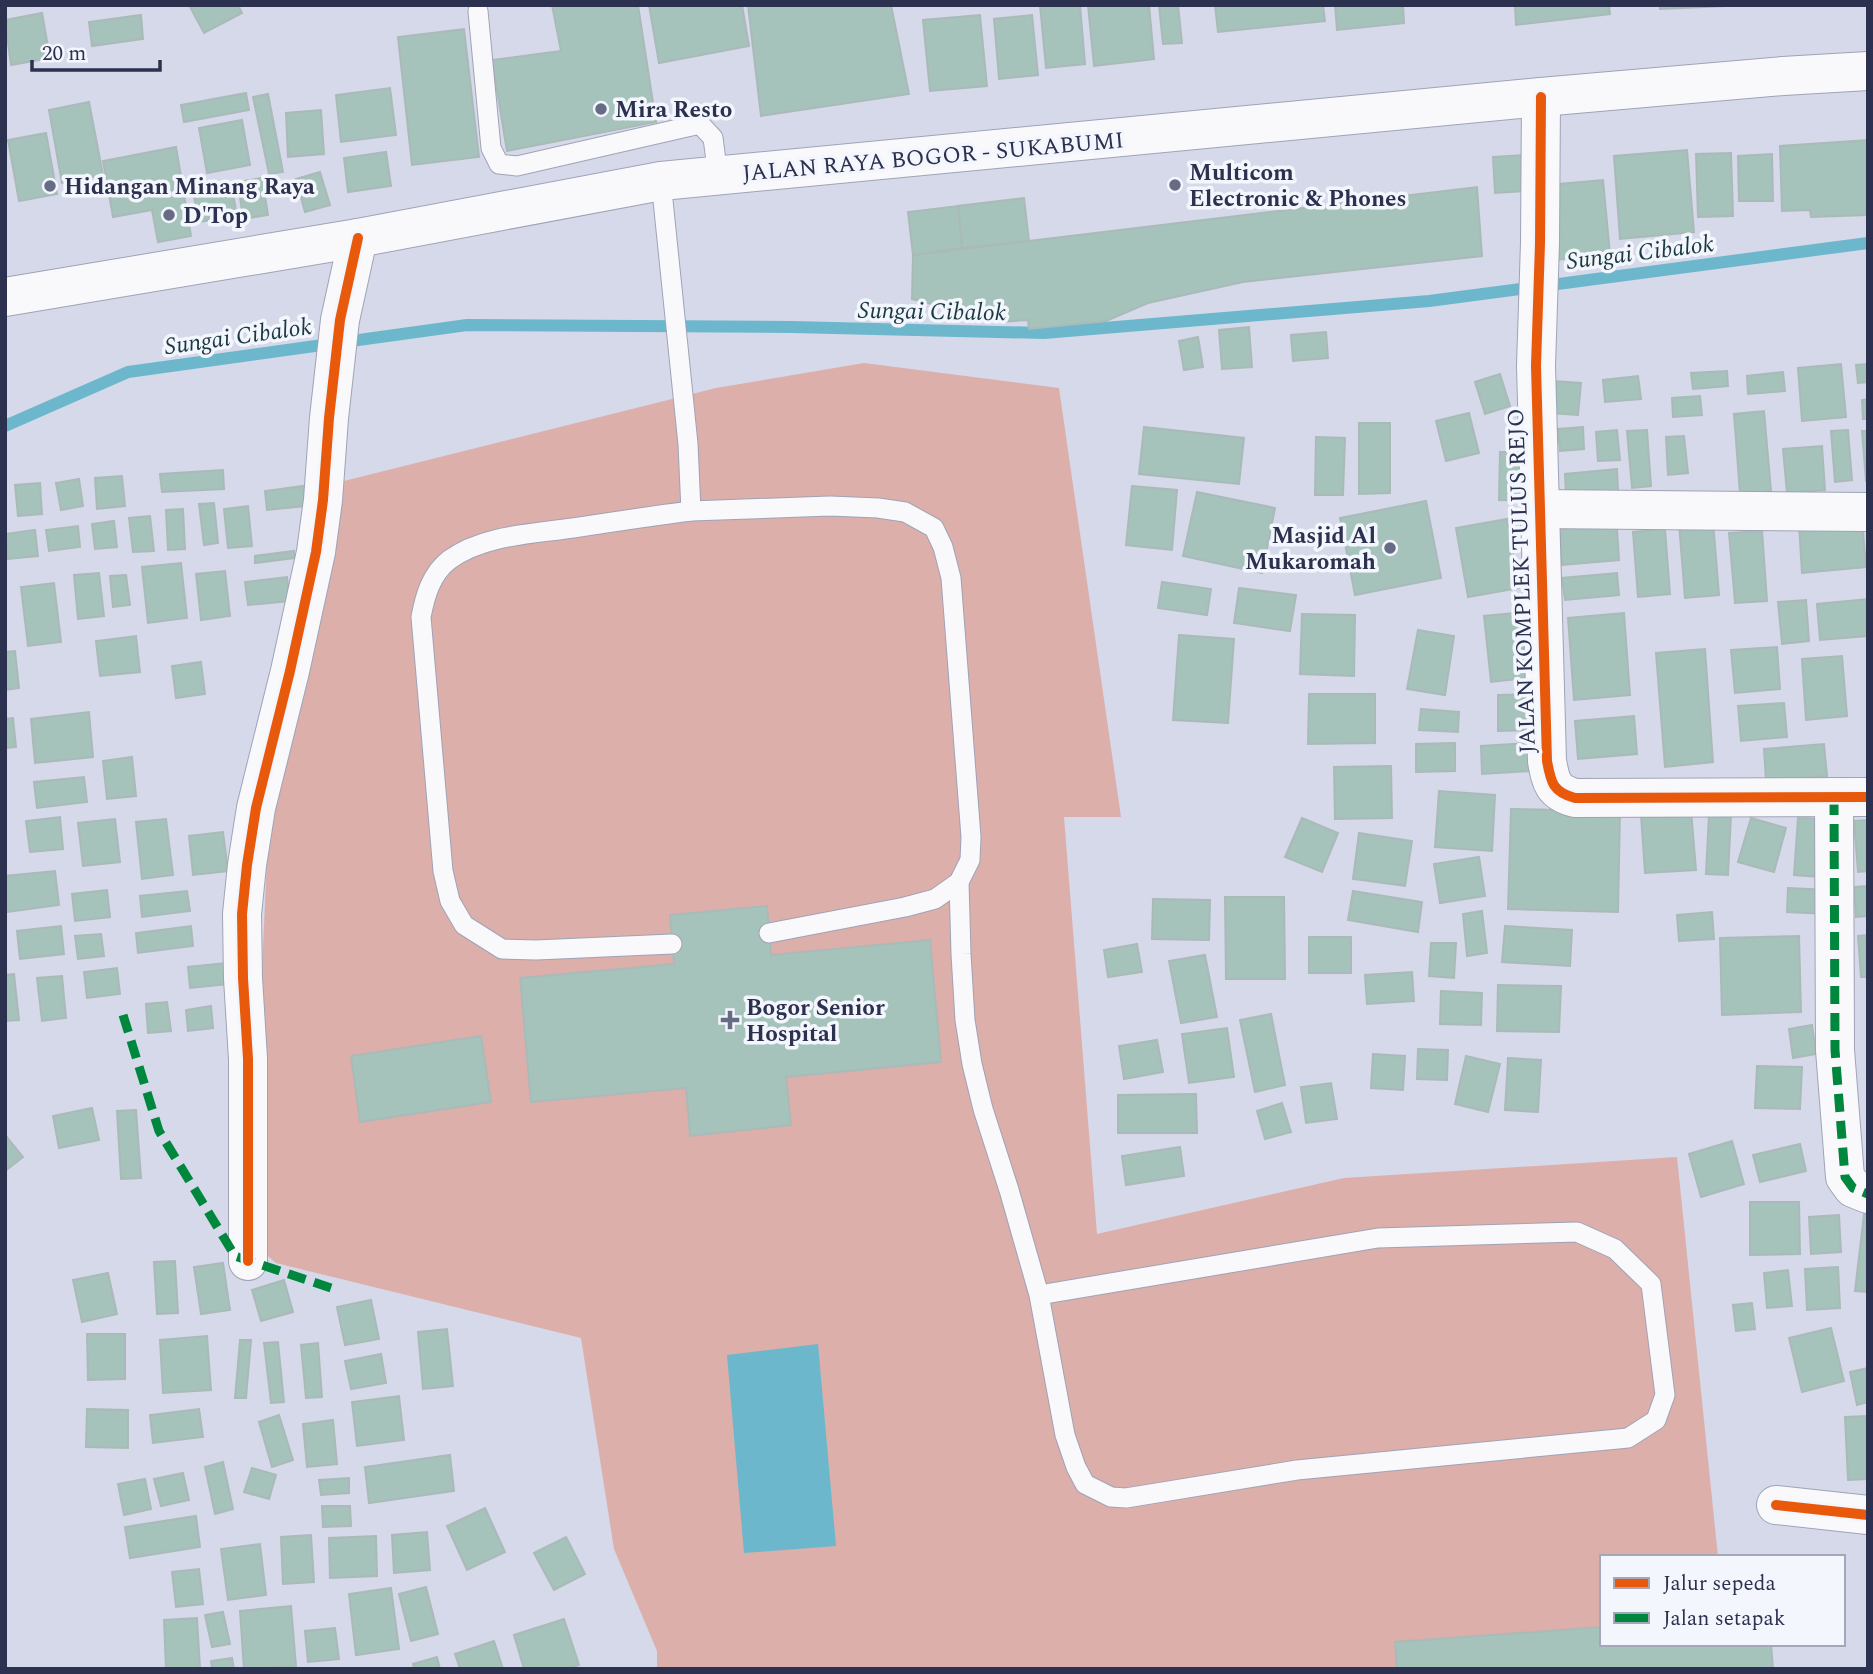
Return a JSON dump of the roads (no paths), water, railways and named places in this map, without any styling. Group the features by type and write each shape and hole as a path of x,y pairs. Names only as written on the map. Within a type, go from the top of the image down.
{"main road":[{"name":"JALAN RAYA BOGOR - SUKABUMI","path":"5,297 358,238 661,181 1541,97 1868,71"},
{"name":"JALAN KOMPLEK TULUS REJO","path":"1541,97 1536,366 1547,761 1550,778 1555,788 1563,795 1575,798 1851,797"},
{"path":"248,1261 248,1059 242,915 244,890 256,808 316,551 340,320 358,238"},
{"path":"1541,509 1868,512"},
{"path":"1851,797 1835,1050 1845,1177 1853,1188 1868,1194"},
{"path":"1776,1505 1868,1515"}],"lane":[{"path":"478,11 491,148 499,164 517,166 700,124 713,138 718,176"},
{"path":"661,181 688,444 691,511"},
{"path":"673,944 502,949 464,925 450,901 443,872 421,617 425,594 434,577 447,562 466,549 500,539 691,511 830,506 878,508 905,512 934,528 943,547 951,578 969,803 970,860 959,881 934,899 769,933"},
{"path":"959,881 965,1020 972,1064 983,1110 1039,1295 1065,1435 1085,1484 1111,1497 1126,1498 1297,1470 1629,1438 1657,1420 1665,1395 1651,1284 1615,1249 1577,1232 1378,1238 1039,1295"}],"water":[{"path":"818,1344 836,1546 744,1553 727,1355"}],"waterway":[{"name":"Sungai Cibalok","path":"5,426 128,372 467,325 792,327 1044,333 1429,301 1868,243"}],"place":[{"name":"Mira Resto","path":"601,109"},
{"name":"Multicom Electronic & Phones","path":"1175,185"},
{"name":"Hidangan Minang Raya","path":"50,186"},
{"name":"D'Top","path":"169,215"},
{"name":"Masjid Al Mukaromah","path":"1390,548"},
{"name":"Bogor Senior Hospital","path":"730,1020"}]}
